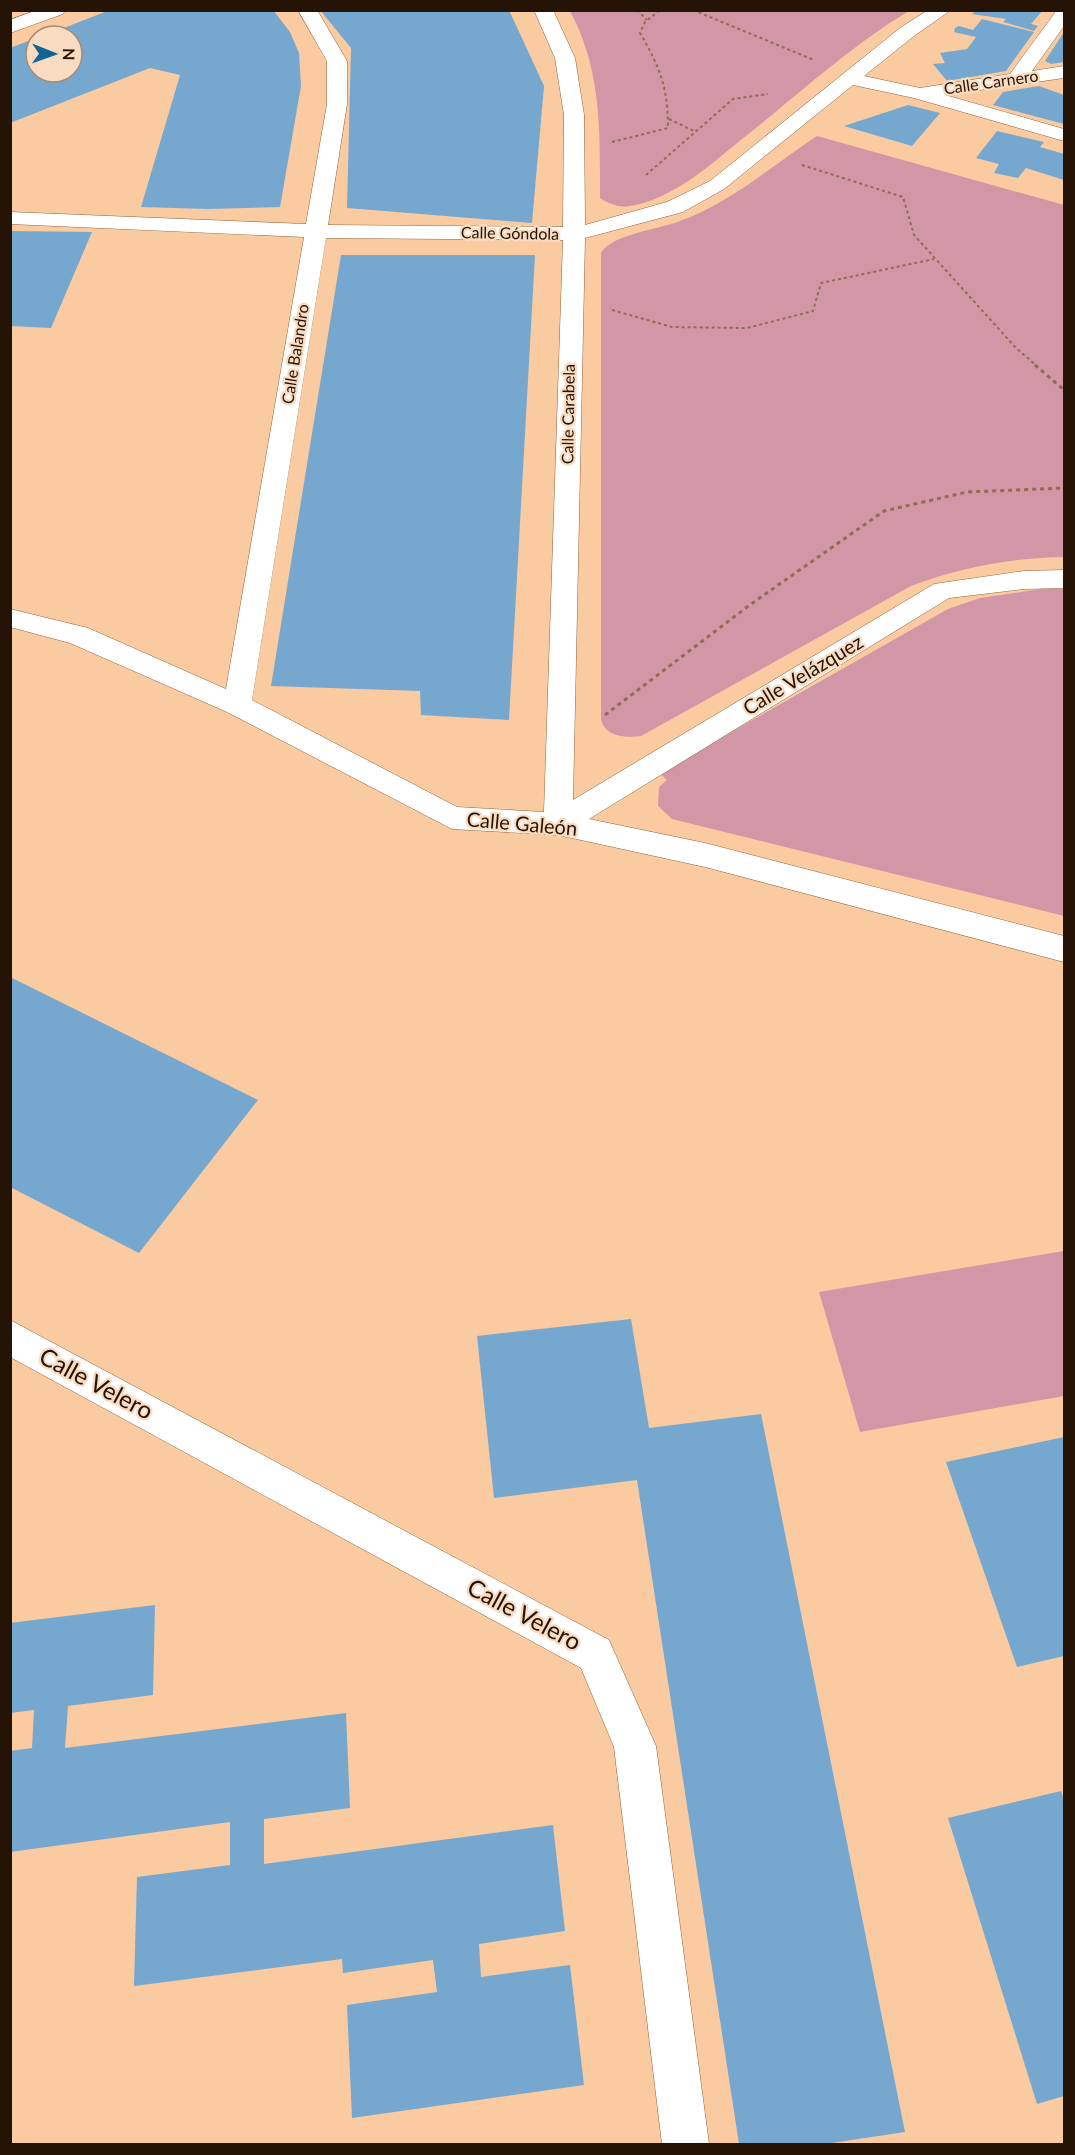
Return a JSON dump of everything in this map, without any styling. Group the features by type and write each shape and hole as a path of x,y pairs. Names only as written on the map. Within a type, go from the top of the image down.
{"street":[{"path":"10,27 56,10"},
{"name":"Calle Balandro","path":"237,705 337,104 337,61 307,10"},
{"name":"Calle Carabela","path":"543,10 565,58 571,83 573,149 574,234 558,824"},
{"name":"Calle Góndola","path":"10,218 315,231 574,234 675,207 717,185 907,32 942,10"},
{"path":"1017,78 1065,14"},
{"name":"Calle Carnero","path":"918,93 1065,72"},
{"path":"851,79 918,93 1065,135"},
{"name":"Calle Velázquez","path":"558,824 943,590 1024,580 1065,579"},
{"name":"Calle Galeón","path":"10,618 78,635 237,705 452,818 558,824 705,855 1065,949"},
{"name":"Calle Velero","path":"10,1337 595,1654 635,1746 686,2145"}],"path":[{"path":"637,10 646,20"},
{"path":"573,149 649,135 668,128 669,120 659,66 640,33 646,20 660,10"},
{"path":"693,10 815,61 808,67"},
{"path":"645,175 733,99 766,95 775,90"},
{"path":"669,120 696,132"},
{"path":"792,163 903,197 915,235 934,259 1016,348 1065,390"},
{"path":"571,299 672,327 747,328 813,311 821,283 934,259"},
{"path":"561,749 751,604 884,511 967,492 1065,488"}],"shaded area":[{"path":"570,11 909,11 845,56 690,180 646,202 622,206 600,198 599,126 594,79 580,33"},
{"path":"817,136 1064,205 1064,557 1025,559 987,565 911,586 641,736 617,735 607,730 601,720 601,253 615,241 680,221 716,204 751,183"},
{"path":"1041,589 1064,589 1064,916 672,819 658,806 659,787 667,780 659,773 948,609 980,598"},
{"path":"1064,1251 1064,1396 860,1432 819,1292"}],"building":[{"path":"110,10 273,10 290,32 299,53 301,86 280,207 208,209 141,207 180,75 150,68 10,123 10,48 24,43 24,84 84,84 84,24 74,24"},
{"path":"320,10 509,10 544,86 532,223 347,208 351,48"},
{"path":"978,10 1043,10 1031,24 1038,26 1034,31 1003,22 1006,19 972,14"},
{"path":"982,19 1034,32 1006,71 947,81 933,64 945,63 940,53 967,49 976,37 954,32 955,28 959,26 973,30"},
{"path":"1064,32 1064,62 1051,64 1045,61"},
{"path":"1039,86 1064,95 1064,124 993,105 1003,92"},
{"path":"908,105 940,113 912,146 844,126"},
{"path":"997,131 1044,142 1040,147 1064,154 1064,180 1026,168 1018,178 994,173 999,164 976,158"},
{"path":"10,231 92,232 51,328 10,326"},
{"path":"341,255 535,255 509,720 421,715 420,691 271,686"},
{"path":"10,977 258,1100 139,1253 10,1187"},
{"path":"631,1319 649,1428 761,1414 905,2132 825,2144 739,2144 637,1480 494,1498 477,1336"},
{"path":"1064,1437 1064,1656 1017,1667 946,1462"},
{"path":"155,1605 153,1695 68,1706 65,1748 346,1713 350,1808 264,1819 264,1864 553,1825 565,1931 479,1944 481,1977 570,1965 584,2085 352,2118 347,2005 437,1992 433,1960 343,1973 342,1959 134,1986 137,1877 230,1865 230,1822 10,1852 10,1751 32,1748 34,1710 10,1713 10,1623"},
{"path":"1061,1791 1064,1800 1064,2096 1037,2104 948,1818"}]}
